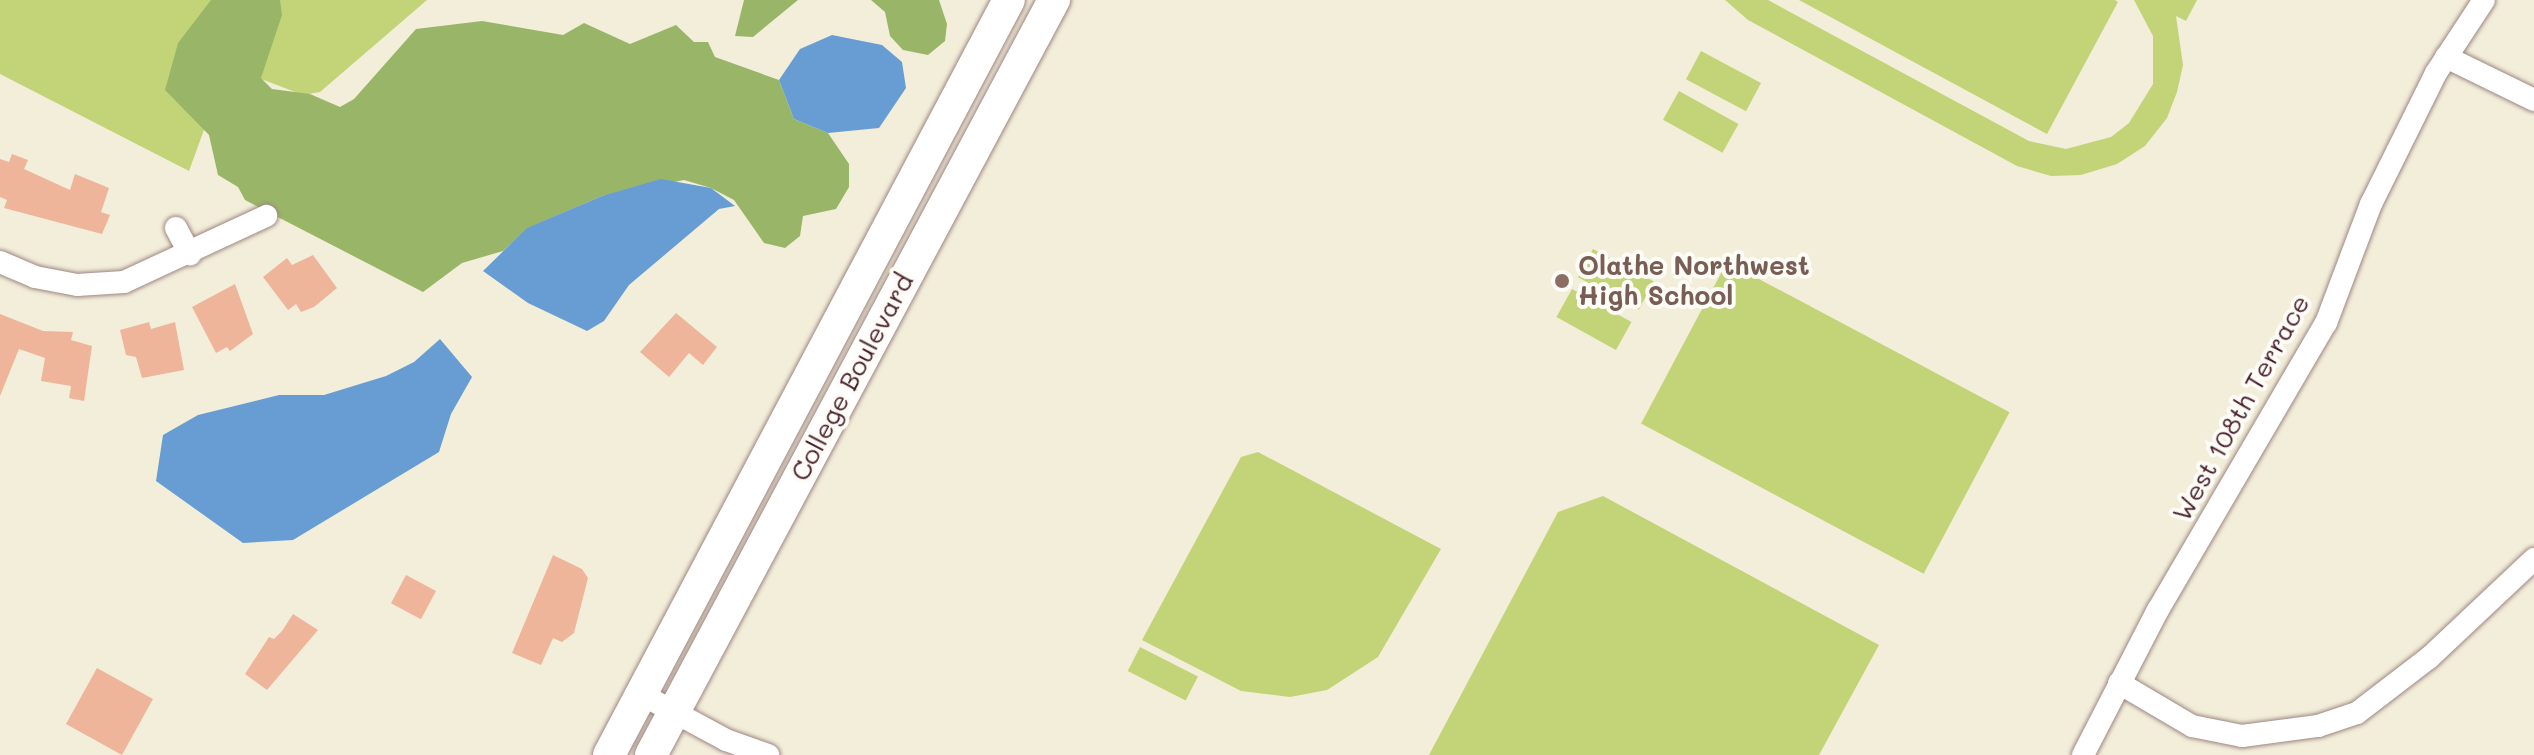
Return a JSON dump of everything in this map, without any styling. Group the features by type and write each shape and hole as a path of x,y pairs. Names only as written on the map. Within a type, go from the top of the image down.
{"main road":[{"name":"College Boulevard","path":"609,755 1009,0"},
{"name":"College Boulevard","path":"651,755 1054,0"}],"street":[{"name":"West 108th Terrace","path":"2083,755 2119,683 2326,323 2371,204 2446,57 2484,0"},
{"path":"2446,57 2534,100"},
{"path":"0,262 35,277 77,285 124,282 190,254 266,216"},
{"path":"176,228 190,254"},
{"path":"2119,683 2192,726 2242,736 2318,726 2357,713 2430,657 2534,559"},
{"path":"641,694 726,740 768,755"}],"green space":[{"path":"0,0 427,0 320,92 303,95 248,74 205,127 189,171 0,74"},
{"path":"211,0 280,0 282,15 261,78 272,89 310,94 340,107 354,99 416,29 482,21 563,35 584,23 630,44 676,25 694,42 708,42 715,57 779,80 794,119 828,133 849,164 849,187 836,209 803,216 800,236 785,248 764,243 734,200 711,188 684,180 602,196 528,228 503,251 462,263 423,292 245,200 238,187 218,175 209,135 165,90 178,43"},
{"path":"744,0 798,0 753,37 735,36"},
{"path":"871,0 939,0 947,24 945,41 928,55 903,50 890,36 885,12"},
{"path":"1725,0 1768,0 2029,141 2066,149 2111,137 2129,123 2153,84 2153,36 2134,0 2197,0 2186,21 2176,16 2183,65 2177,92 2167,118 2145,146 2117,164 2081,175 2051,176 2017,166 1748,20"},
{"path":"1799,0 2115,0 2118,2 2047,134"},
{"path":"1701,51 1761,83 1746,111 1686,79"},
{"path":"1679,91 1738,124 1722,153 1663,120"},
{"path":"1593,249 1654,281 1639,310 1578,277"},
{"path":"1727,262 2010,412 1924,574 1641,424"},
{"path":"1572,289 1631,322 1616,350 1556,317"},
{"path":"1258,452 1441,549 1378,657 1327,690 1290,697 1241,691 1142,640 1241,457"},
{"path":"1603,496 1879,645 1819,755 1429,755 1558,512"},
{"path":"1140,647 1198,677 1186,701 1128,671"}],"water":[{"path":"832,35 882,45 902,62 906,88 879,128 828,133 794,119 779,80 800,49"},
{"path":"661,179 711,188 735,206 719,209 629,285 604,321 587,331 528,303 483,271 527,228 602,196"},
{"path":"440,339 472,377 451,414 439,452 293,540 243,543 156,481 163,435 198,415 279,395 324,395 386,376 414,362"}],"building":[{"path":"12,154 28,160 24,169 70,190 75,174 109,188 101,212 110,215 102,234 4,208 7,200 0,197 0,159 9,162"},
{"path":"313,255 337,288 314,307 301,312 296,304 288,310 263,277 287,258 292,265"},
{"path":"235,284 253,334 230,351 227,347 216,353 192,307"},
{"path":"676,313 717,347 703,365 689,353 669,377 640,352"},
{"path":"0,314 43,331 73,332 71,340 92,346 84,401 69,398 71,386 41,381 45,358 19,349 0,396"},
{"path":"149,322 151,329 175,322 184,370 142,378 136,357 126,355 120,330"},
{"path":"553,555 582,569 588,578 574,633 562,642 553,638 541,665 512,653"},
{"path":"406,575 436,591 421,619 391,603"},
{"path":"293,614 318,630 267,690 245,674 269,637 274,639"},
{"path":"97,668 153,699 122,755 66,724"}],"place":[{"name":"Olathe Northwest High School","path":"1562,281"}]}
